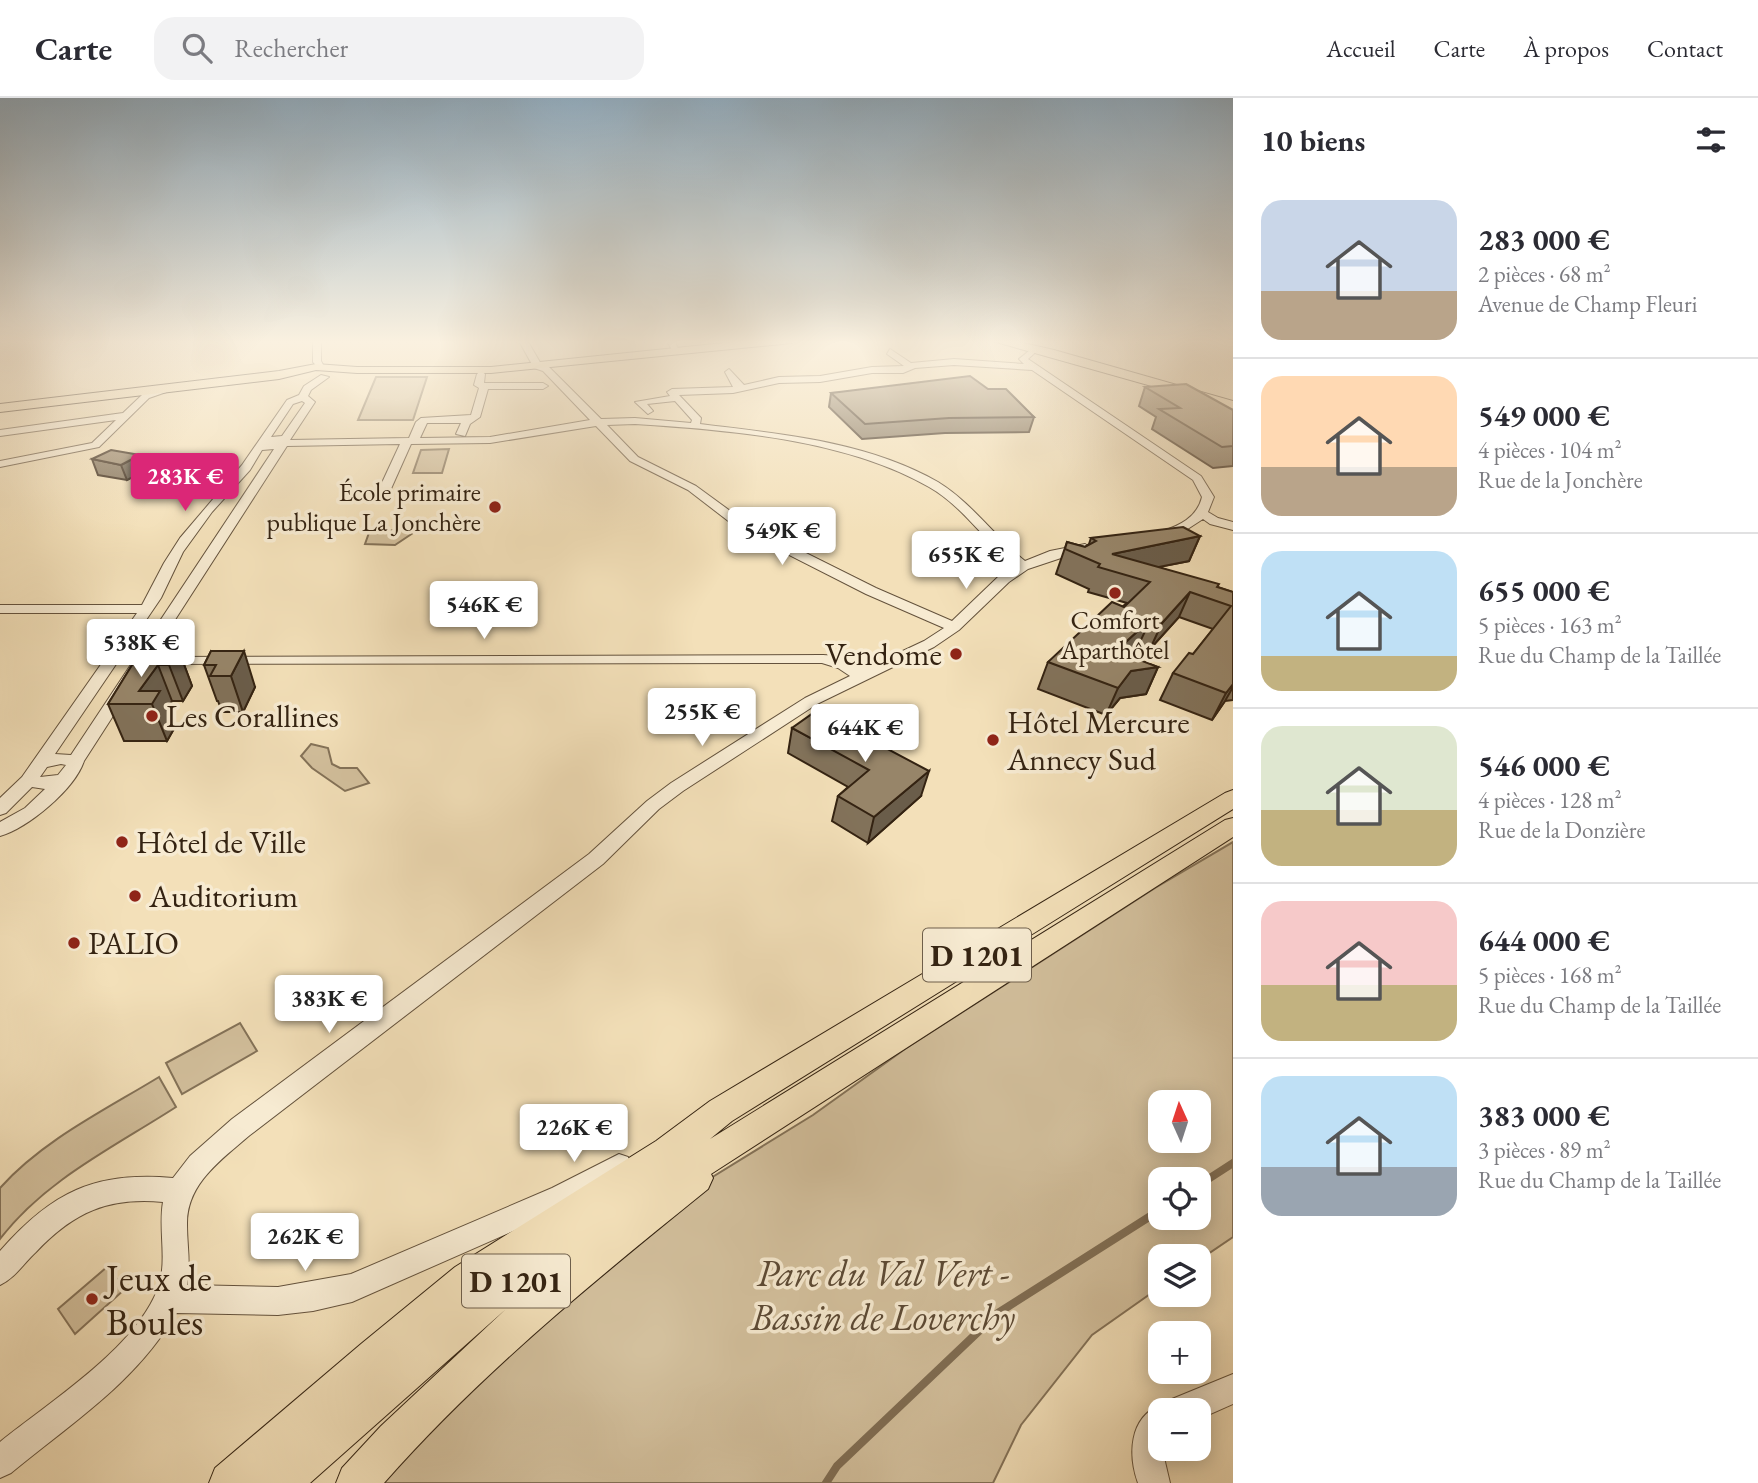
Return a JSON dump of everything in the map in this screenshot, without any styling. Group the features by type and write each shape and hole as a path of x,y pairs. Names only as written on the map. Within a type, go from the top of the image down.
{"main road":[{"path":"0,408 29,405"},
{"name":"D 1201","path":"230,1483 374,1357 468,1280 667,1152 721,1111 1233,798"},
{"name":"D 1201","path":"279,1483 480,1305 618,1211 779,1114 1233,826"},
{"name":"D 1201","path":"356,1483 475,1361 571,1276 779,1114"}],"street":[{"path":"0,464 95,445 139,405"},
{"path":"0,809 28,780 167,577 170,564 187,539 215,500 232,487 288,405"},
{"path":"0,830 31,812 72,772 76,761 308,405"},
{"path":"461,434 466,422 475,417 479,405"},
{"path":"582,405 634,459 692,488 744,527 871,591 954,627"},
{"path":"642,405 648,411"},
{"path":"682,405 697,420 694,426"},
{"path":"1091,405 1189,470 1208,497 1202,513 1186,526 1154,539"},
{"path":"0,433 127,415"},
{"path":"380,500 421,422 470,420"},
{"path":"261,443 490,440 600,422 654,422 821,444 895,466 934,485 961,504 1002,550 1023,566"},
{"path":"1202,513 1214,521 1233,526"},
{"path":"0,1462 96,1383 134,1347 154,1323 168,1299 178,1267 174,1211 180,1191 199,1165 240,1127 586,866 653,805 775,722 929,644 954,627 1004,579 1023,566 1071,550 1100,546"},
{"path":"0,609 175,609"},
{"path":"144,660 823,659 849,660 867,675"},
{"path":"41,761 76,761"},
{"path":"28,780 44,783 64,780"},
{"path":"168,1299 278,1301 313,1297 352,1288 561,1197 721,1111"},
{"path":"0,1270 57,1213 76,1200 114,1190 137,1188 180,1191"},
{"path":"1211,1398 1233,1389"},
{"path":"1148,1439 1148,1461"},
{"path":"1148,1461 1154,1483"}],"green space":[{"path":"364,405 418,405 413,420 358,420"},
{"path":"449,449 442,473 413,473 421,450"},
{"path":"370,530 416,531 395,545 365,544"},
{"path":"311,744 328,748 332,764 340,768 357,768 369,783 345,791 312,768 301,756"},
{"name":"Parc du Val Vert - Bassin de Loverchy","path":"1233,842 1233,1237 1211,1252 1211,1244 1148,1244 1148,1295 1092,1335 1021,1425 993,1483 377,1483 484,1366 693,1189 813,1115 905,1049 1155,888"},
{"path":"240,1023 257,1051 182,1094 166,1063"},
{"path":"159,1077 176,1107 59,1182 18,1218 0,1239 0,1188 55,1140"},
{"name":"Jeux de Boules","path":"107,1267 125,1289 75,1334 58,1309"}],"building":[{"path":"844,405 1022,405 1034,417 949,418 865,424"},
{"path":"1174,405 1223,405 1233,410 1233,446 1222,447 1159,409 1180,408"},
{"path":"111,450 140,455 121,465 92,459"},
{"path":"1183,527 1200,536 1112,554 1219,584 1217,587 1233,592 1233,684 1226,693 1173,673 1189,653 1193,654 1231,606 1190,592 1162,623 1151,619 1116,651 1158,667 1131,671 1118,688 1048,662 1112,602 1124,607 1150,582 1098,567 1100,564 1065,549 1067,542 1085,547 1096,541 1091,538"},
{"path":"144,651 179,651 169,665 158,665 139,691 160,691 152,704 108,704 137,657 141,657"},
{"path":"211,651 244,651 231,676 210,676 216,665 204,665"},
{"path":"816,711 929,771 874,817 838,796 869,770 792,728"}],"waterway":[{"path":"1211,1177 1233,1163"},
{"path":"826,1483 837,1466 998,1313 1148,1218"}],"place":[{"name":"École primaire publique La Jonchère","path":"495,507"},
{"name":"Comfort Aparthôtel","path":"1115,593"},
{"name":"Vendome","path":"956,654"},
{"name":"Les Corallines","path":"152,716"},
{"name":"Hôtel Mercure Annecy Sud","path":"993,740"},
{"name":"Hôtel de Ville","path":"122,842"},
{"name":"Auditorium","path":"135,896"},
{"name":"PALIO","path":"74,943"},
{"name":"Jeux de Boules","path":"92,1299"}]}
